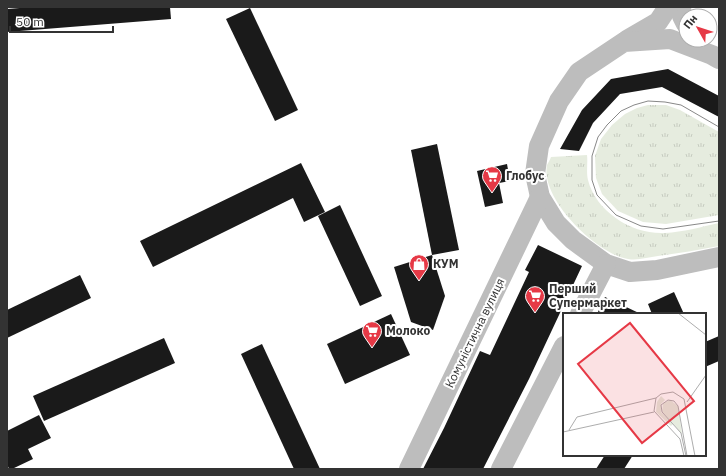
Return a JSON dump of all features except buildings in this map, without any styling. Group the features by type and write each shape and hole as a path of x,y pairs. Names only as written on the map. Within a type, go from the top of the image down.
{"street":[{"path":"668,7 658,22 624,42 579,72 559,100 539,146 535,174 540,197 556,222 573,240 606,264 630,272 657,270 719,257"},
{"path":"624,42 670,40 716,57"},
{"path":"705,48 716,57"},
{"name":"Комуністична вулиця","path":"409,469 540,197"},
{"path":"581,313 606,264"},
{"path":"501,469 563,348"}],"green space":[{"path":"648,105 666,105 680,110 719,132 719,215 666,224 643,222 618,211 602,194 596,178 595,156 601,139 612,125 625,114 637,108"},
{"path":"587,155 587,177 592,192 607,211 618,219 629,226 653,233 678,232 719,223 719,246 636,260 615,255 601,247 573,223 561,208 552,193 547,179 547,165 551,157"}],"tram line":[{"path":"719,127 681,105 648,101 621,111 607,125 598,137 592,156 592,180 597,195 616,215 641,226 663,229 719,221"}],"place":[{"name":"Глобус","path":"492,193"},
{"name":"КУМ","path":"419,281"},
{"name":"Перший Супермаркет","path":"535,313"},
{"name":"Молоко","path":"372,348"}]}
